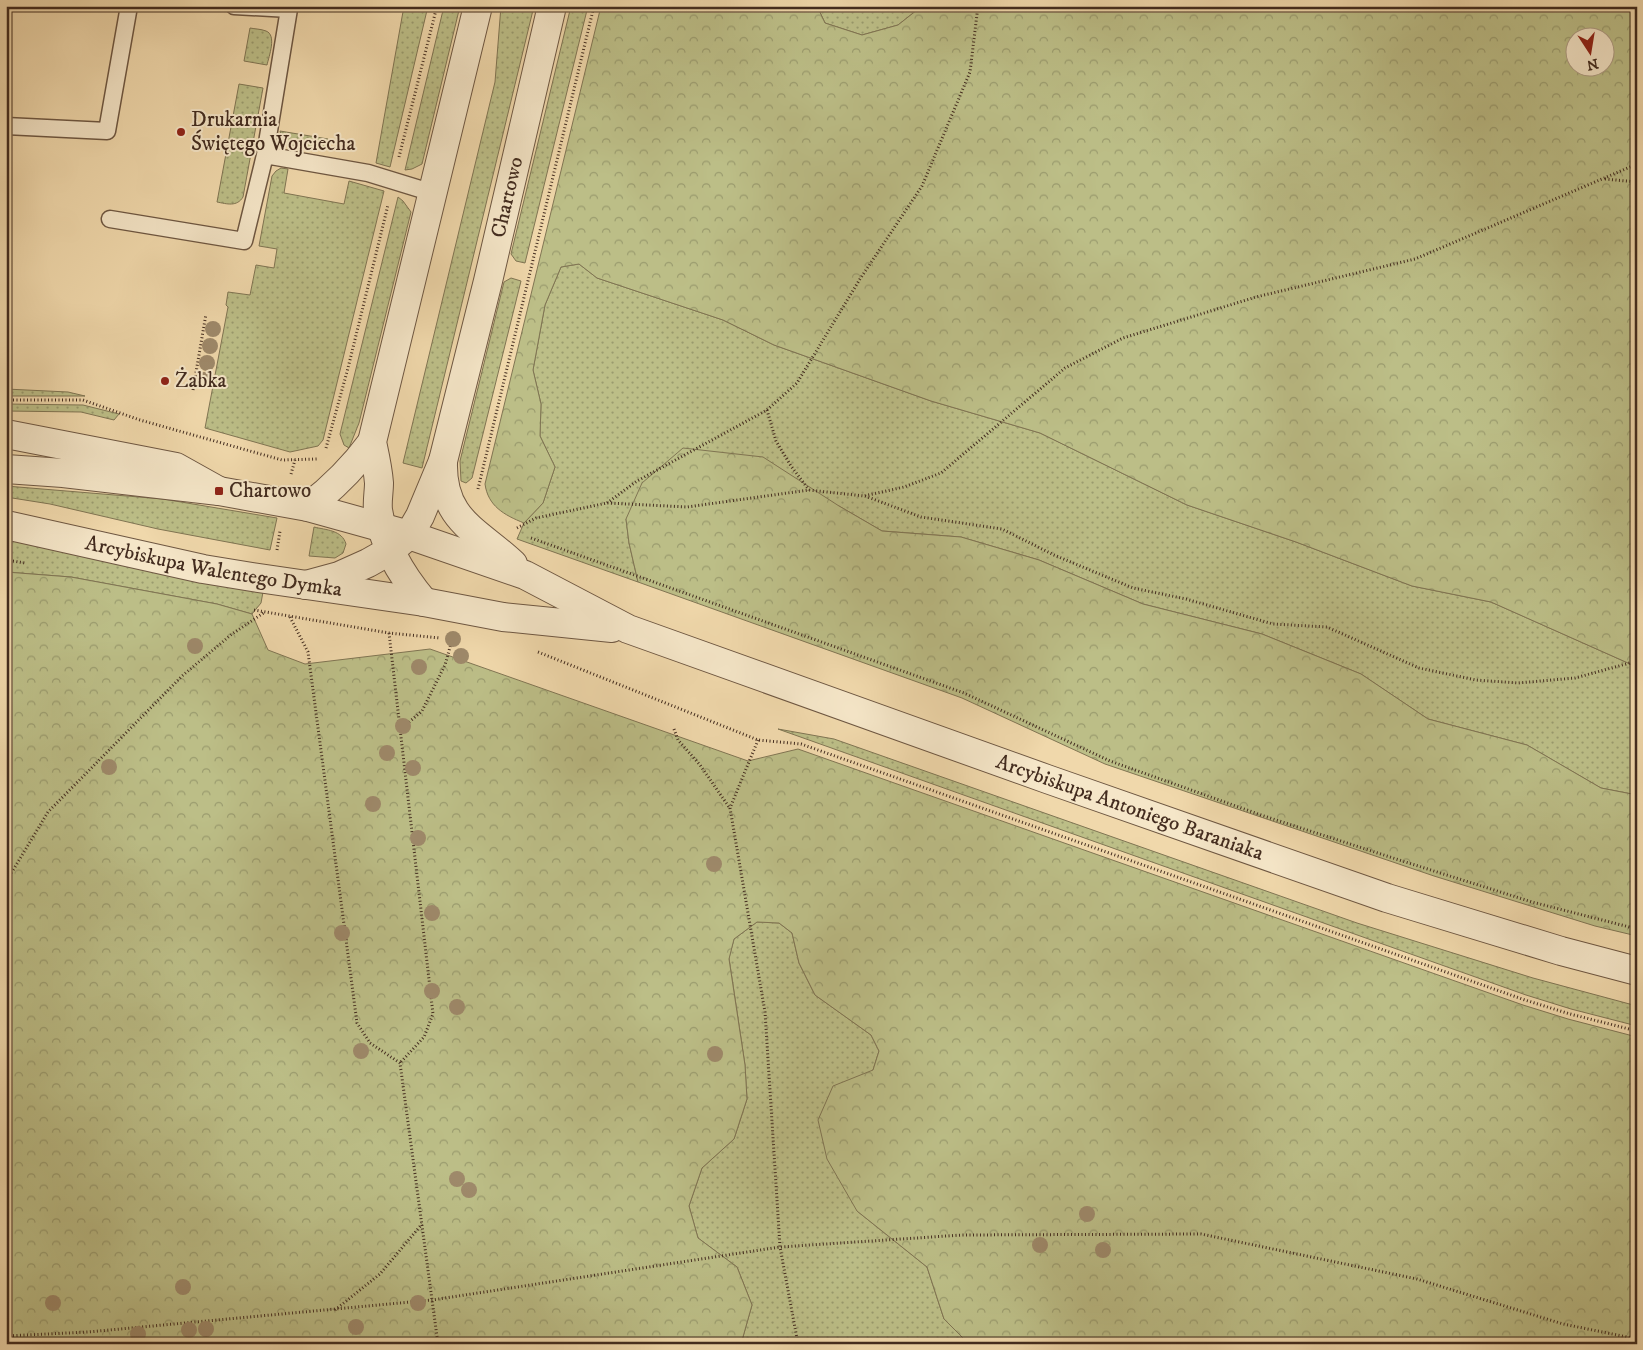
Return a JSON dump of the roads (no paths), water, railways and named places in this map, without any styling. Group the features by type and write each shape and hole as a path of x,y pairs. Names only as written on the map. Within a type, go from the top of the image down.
{"street":[{"path":"297,505 334,487 355,465 372,442 478,6"},
{"name":"Chartowo","path":"394,538 420,516 443,461 488,281 552,6"},
{"path":"6,434 176,467 219,491"},
{"path":"372,442 378,470 378,509 394,538 406,578 424,602"},
{"path":"443,461 442,475 445,488 450,502 464,524 498,551 525,576"},
{"path":"6,469 63,473 219,491 297,505 394,538"},
{"name":"Arcybiskupa Walentego Dymka","path":"6,525 203,568 424,602"},
{"path":"306,585 339,576 368,563 394,538"},
{"name":"Arcybiskupa Antoniego Baraniaka","path":"394,538 525,576 628,630 1387,898 1562,951 1637,971"},
{"name":"Arcybiskupa Antoniego Baraniaka","path":"424,602 503,617 628,630"}],"lane":[{"path":"6,126 108,131 129,6"},
{"path":"110,219 244,241 265,155 289,9 234,6"},
{"path":"265,155 368,173 433,193"}],"place":[{"name":"Drukarnia Świętego Wojciecha","path":"181,132"},
{"name":"Żabka","path":"165,381"},
{"name":"Chartowo","path":"219,491"}]}
